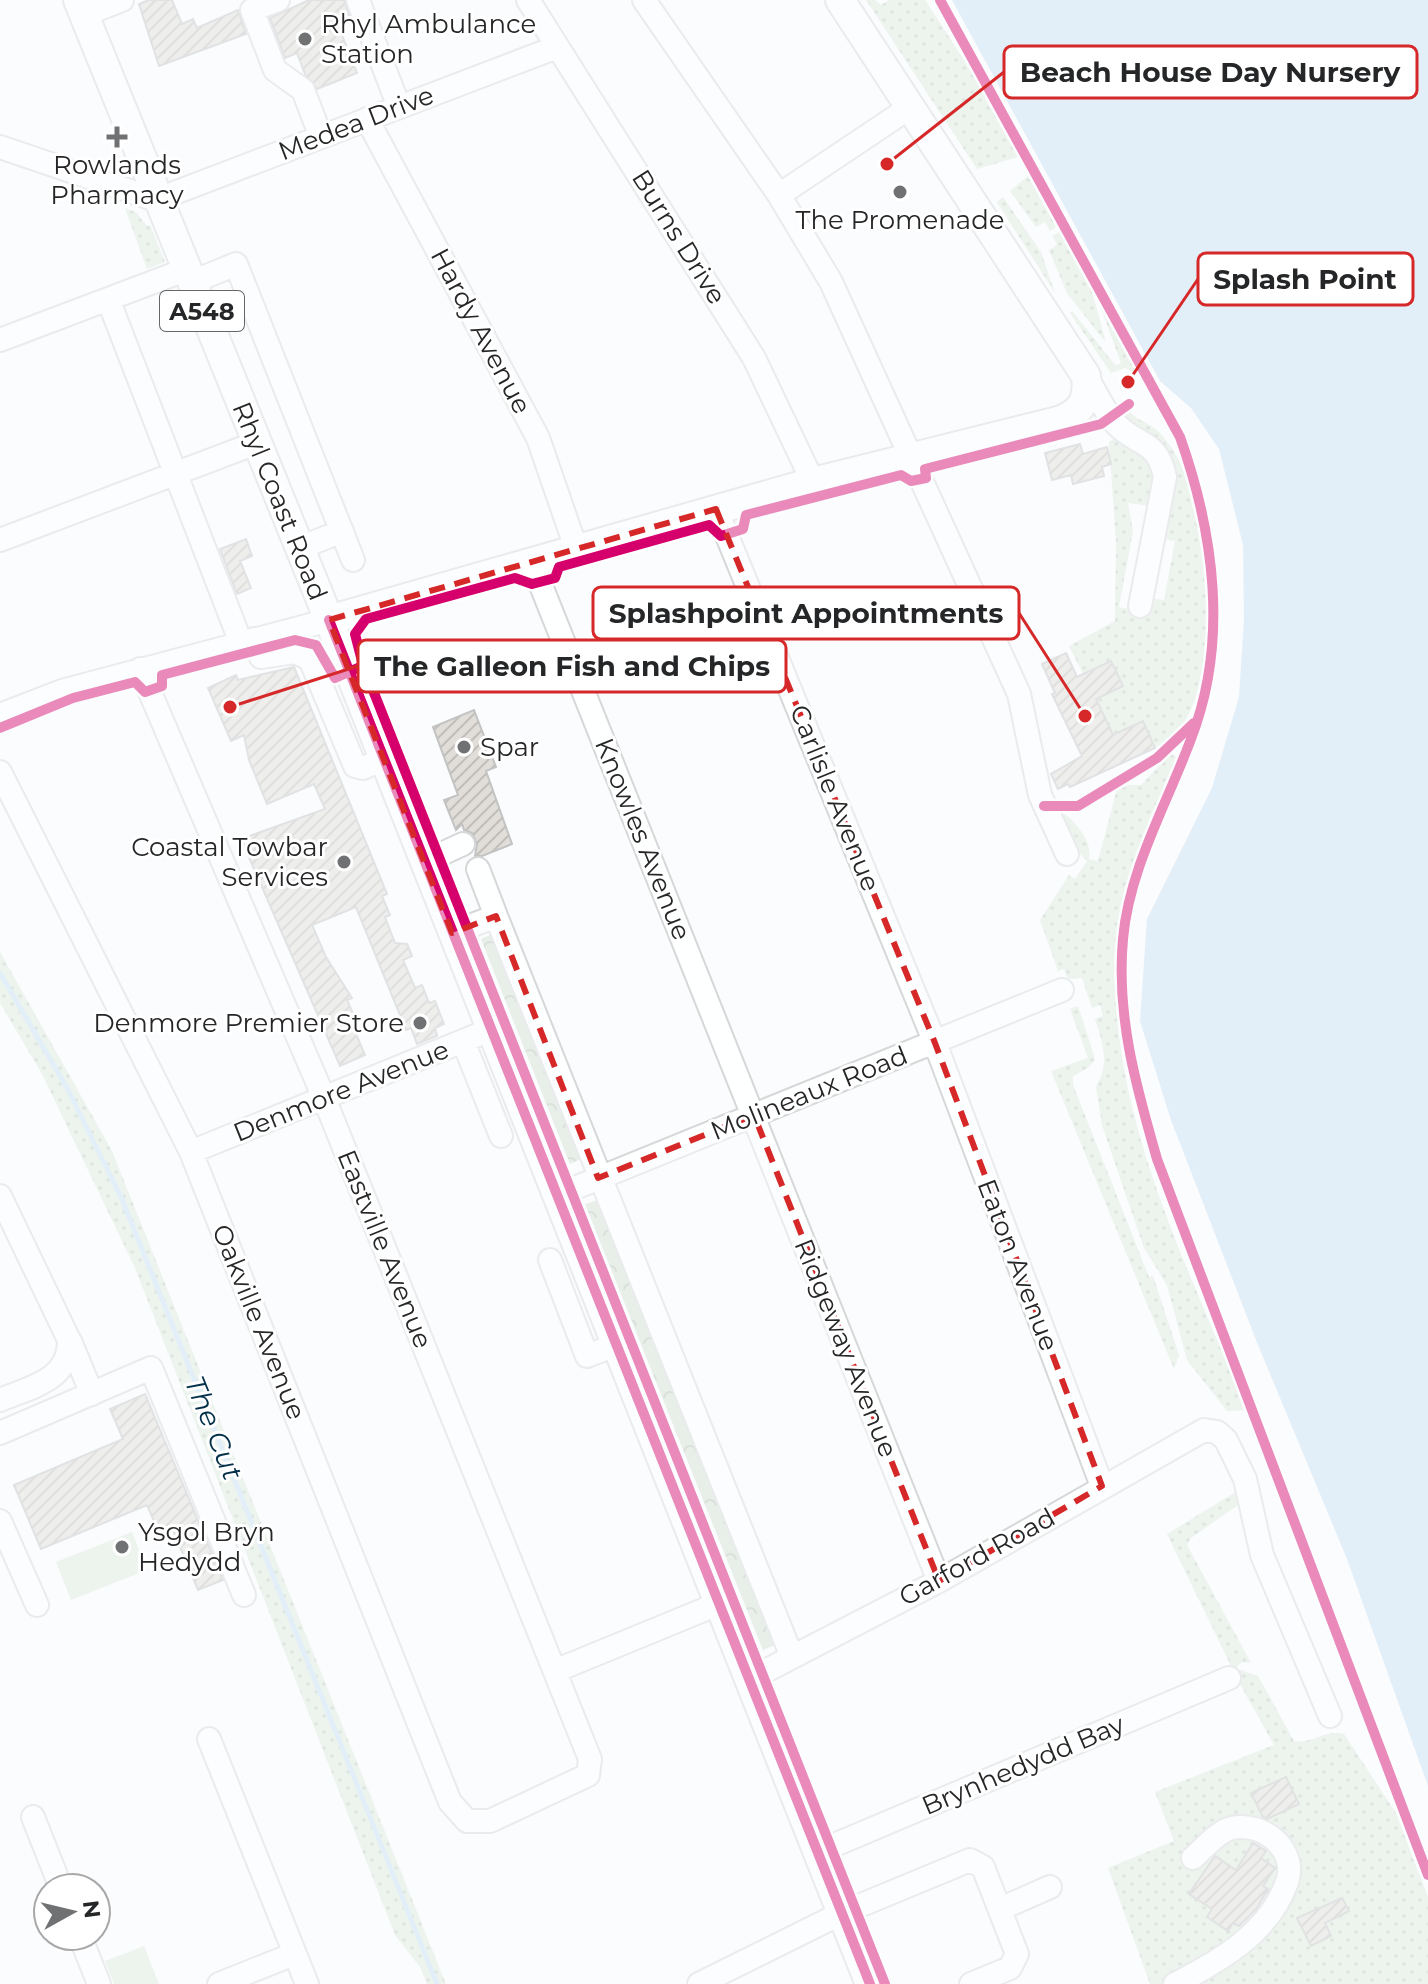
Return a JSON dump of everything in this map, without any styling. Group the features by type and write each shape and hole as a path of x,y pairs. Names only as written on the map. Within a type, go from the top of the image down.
{"main road":[{"path":"329,620 813,482 1058,421 1078,412 1085,390 840,0"},
{"name":"Rhyl Coast Road","path":"81,8 156,200 329,620 870,1984"}],"street":[{"path":"81,8 122,0"},
{"path":"278,0 250,5 275,70 303,90 321,137"},
{"path":"358,0 399,107"},
{"name":"Burns Drive","path":"528,0 754,358 813,482"},
{"path":"644,0 779,195 831,282 909,459 1019,694 1040,795 1043,828 1067,854"},
{"name":"Medea Drive","path":"156,200 557,47"},
{"path":"779,195 909,108"},
{"name":"Hardy Avenue","path":"367,119 538,438 577,551"},
{"path":"0,147 156,200"},
{"path":"0,340 108,299 236,264 353,560"},
{"path":"108,299 174,474 247,641 261,657 295,652 310,659 355,766 363,768 384,759"},
{"path":"1085,390 1115,423 1128,434 1144,441 1161,459 1165,477 1140,606"},
{"path":"0,540 256,443"},
{"name":"Carlisle Avenue","path":"716,509 935,1043"},
{"path":"300,548 342,531"},
{"name":"Knowles Avenue","path":"532,563 754,1115"},
{"path":"0,715 62,691 329,620"},
{"name":"Eastville Avenue","path":"140,669 324,1098 590,1759 588,1775 530,1803"},
{"name":"Oakville Avenue","path":"0,772 191,1152 450,1802 467,1821 490,1821 530,1803"},
{"path":"424,862 463,844"},
{"path":"478,869 598,1178 792,1657"},
{"path":"452,933 496,916"},
{"name":"Molineaux Road","path":"555,1196 1062,990"},
{"name":"Denmore Avenue","path":"191,1152 490,1030"},
{"path":"463,1041 501,1136"},
{"name":"Eaton Avenue","path":"935,1043 1102,1486"},
{"name":"Ridgeway Avenue","path":"754,1115 939,1581"},
{"path":"0,1196 92,1394"},
{"path":"550,1260 587,1356 615,1345"},
{"path":"0,1400 59,1372 69,1353 69,1340"},
{"path":"0,1433 151,1368 244,1595"},
{"name":"Garford Road","path":"748,1680 939,1581 1204,1430 1217,1432 1226,1440 1241,1469 1262,1555 1330,1716"},
{"path":"0,1521 37,1605"},
{"path":"555,1671 718,1604"},
{"name":"Brynhedydd Bay","path":"818,1852 1229,1678"},
{"path":"209,1739 307,1984"},
{"path":"33,1817 55,1872"},
{"path":"1175,1984 1241,1946 1275,1906 1288,1880 1290,1862 1285,1850 1266,1832 1249,1827 1222,1832 1193,1858"},
{"path":"699,1984 842,1913 970,1860 983,1867 1017,1958 1010,1968 971,1984"},
{"path":"1000,1909 1050,1887"},
{"path":"86,1952 99,1984"},
{"path":"219,1984 294,1954"}],"highlighted area":[{"path":"716,509 935,1043 1102,1486 939,1581 754,1115 598,1178 496,916 452,933 329,620"}],"green space":[{"path":"866,0 875,0 881,5 889,0 925,0 966,63 1018,157 977,169"},
{"path":"1028,176 1056,227 1050,231 1045,222 1036,227 1010,191"},
{"path":"1003,197 1041,252 1055,293 997,202"},
{"path":"125,208 136,212 147,226 150,225 165,262 147,269"},
{"path":"1059,232 1091,288 1106,343 1067,293 1049,250 1057,245 1053,236"},
{"path":"1098,300 1138,374 1125,368 1111,373 1070,313 1072,311 1116,366 1121,363"},
{"path":"1128,410 1160,434 1179,461 1189,486 1203,554 1206,632 1195,700 1180,728 1155,748 1113,735 1096,699 1123,686 1112,661 1083,674 1069,646 1115,621 1116,542 1109,442 1114,439 1144,452 1155,473 1150,506 1128,503 1133,531 1119,607 1146,613 1150,598 1164,600 1175,541 1160,538 1172,490 1172,465 1162,445 1119,417"},
{"path":"1170,754 1178,757 1138,852 1122,911 1116,975 1120,1040 1131,1103 1149,1166 1171,1229 1246,1410 1227,1411 1187,1360 1167,1285 1144,1248 1102,1125 1096,1087 1104,1062 1103,1045 1095,1019 1103,1016 1100,1005 1092,1008 1082,978 1068,979 1064,969 1058,971 1040,920 1069,875 1075,879 1087,861 1058,810 1081,830 1088,844 1089,859 1098,861 1118,785 1141,785"},
{"path":"496,932 585,1157 570,1164 481,939"},
{"path":"0,952 112,1151 446,1984 427,1984 420,1967 395,1935 135,1268 42,1074 0,1003"},
{"path":"1078,1006 1095,1059 1088,1068 1073,1076 1073,1085 1149,1277 1153,1276 1179,1355 1174,1369 1051,1071 1088,1058 1070,1009"},
{"path":"601,1199 777,1644 763,1650 585,1204"},
{"path":"1239,1490 1238,1505 1191,1538 1187,1545 1251,1663 1242,1662 1233,1670 1167,1534"},
{"path":"132,1532 147,1570 71,1600 56,1562"},
{"path":"1238,1669 1258,1676 1294,1741 1344,1734 1396,1813 1428,1897 1428,1984 1150,1984 1108,1868 1174,1841 1155,1792 1274,1745 1234,1673"},
{"path":"144,1946 159,1984 114,1984 105,1961"}],"water":[{"path":"952,0 1428,0 1428,1786 1347,1559 1256,1340 1171,1120 1140,1021 1147,919 1212,788 1239,697 1244,619 1243,545 1219,449 1191,408 1160,381"}],"building":[{"path":"149,0 172,0 182,24 193,19 197,28 238,10 246,34 159,66 139,4"},
{"name":"Rhyl Ambulance Station","path":"309,0 344,0 351,20 338,25 357,73 317,89 305,74 297,53 285,58 270,18"},
{"path":"1080,444 1083,454 1107,447 1111,464 1102,467 1104,476 1073,484 1071,475 1052,480 1045,453"},
{"path":"246,539 252,556 240,561 251,588 237,594 220,549"},
{"path":"1066,653 1077,677 1111,661 1123,686 1096,699 1113,735 1143,721 1155,748 1070,787 1068,784 1058,789 1051,774 1082,756 1052,694 1055,693 1042,664"},
{"path":"294,667 387,894 382,896 390,915 385,917 395,943 407,944 412,956 403,960 415,988 422,985 429,1003 435,1001 444,1024 435,1028 437,1036 417,1044 411,1028 406,1030 356,907 312,925 326,957 352,998 347,1000 355,1018 350,1020 365,1055 340,1066 241,839 325,809 314,784 267,804 249,760 244,735 231,741 208,688 236,675 238,680"},
{"path":"474,710 496,767 486,771 512,844 482,856 475,856 477,844 472,833 464,830 462,824 456,830 444,800 458,795 433,727"},
{"path":"145,1394 223,1580 198,1590 173,1530 160,1535 147,1505 41,1549 14,1485 123,1439 110,1409"},
{"path":"1286,1777 1299,1804 1267,1819 1263,1817 1251,1793"},
{"path":"1253,1843 1266,1851 1261,1858 1275,1868 1263,1886 1268,1889 1257,1908 1239,1926 1233,1923 1228,1931 1207,1917 1212,1909 1189,1894 1215,1856 1236,1870"},
{"path":"1342,1898 1349,1911 1325,1923 1331,1936 1311,1946 1297,1918"}],"waterway":[{"name":"The Cut","path":"0,973 67,1088 121,1197 437,1984"}],"cycle path":[{"path":"940,0 1180,437 1192,474 1208,549 1212,587 1210,664 1203,702 1191,739 1150,837 1133,887 1123,939 1125,1023 1157,1159 1428,1875"},
{"path":"885,1984 363,665 355,634 366,619 515,578 532,584 555,578 559,567 709,525 721,536 743,529 746,515 901,475 911,481 926,478 925,469 1101,424 1129,404"},
{"path":"329,620 870,1984"},
{"path":"0,728 73,698 135,682 145,692 162,686 162,675 295,640 316,645 335,678 360,667"},
{"path":"1044,806 1078,806 1157,758 1194,723"}],"place":[{"name":"Rhyl Ambulance Station","path":"305,39"},
{"name":"Rowlands Pharmacy","path":"117,137"},
{"name":"Beach House Day Nursery","path":"887,164"},
{"name":"The Promenade","path":"900,192"},
{"name":"Splash Point","path":"1128,382"},
{"name":"The Galleon Fish and Chips","path":"230,707"},
{"name":"Splashpoint Appointments","path":"1085,716"},
{"name":"Spar","path":"464,747"},
{"name":"Coastal Towbar Services","path":"344,862"},
{"name":"Denmore Premier Store","path":"420,1023"},
{"name":"Ysgol Bryn Hedydd","path":"122,1547"}]}
